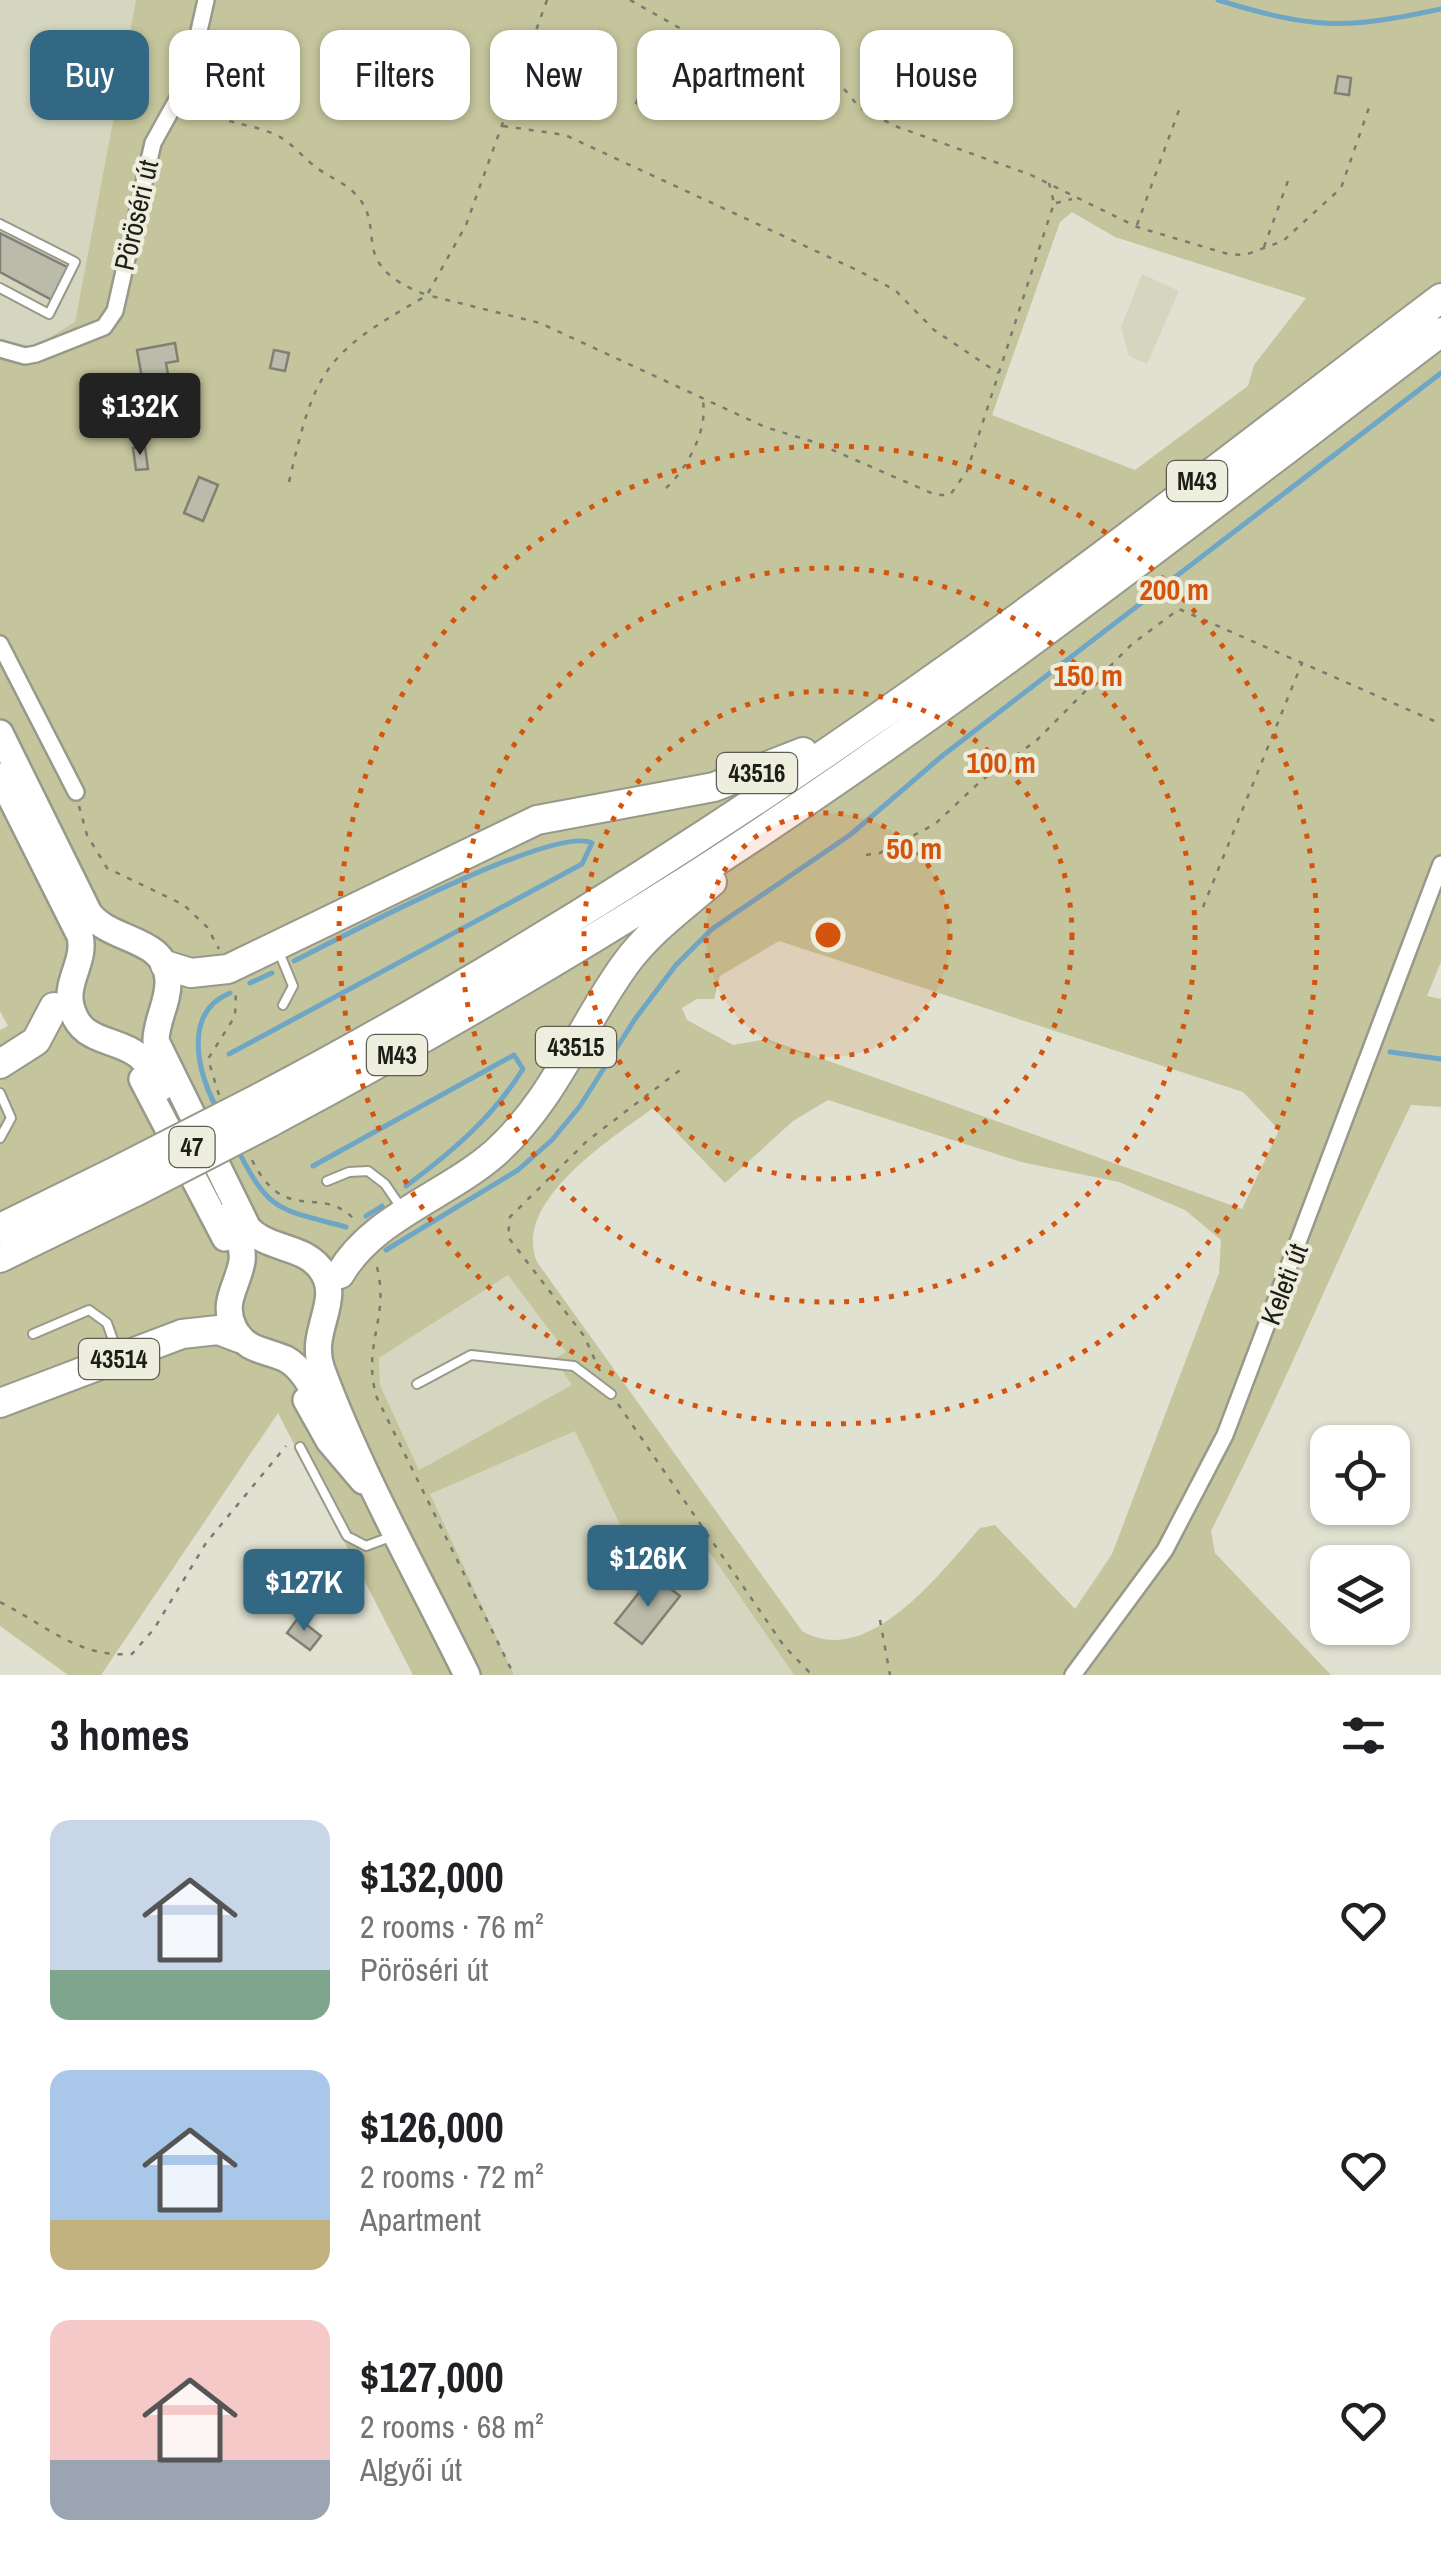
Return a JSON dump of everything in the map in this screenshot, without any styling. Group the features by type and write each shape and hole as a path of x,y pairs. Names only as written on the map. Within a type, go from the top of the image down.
{"highway":[{"name":"M43","path":"265,1110 644,875 954,665 1441,298"},
{"name":"M43","path":"0,1258 128,1180 521,983 799,804 1010,655 1441,332"},
{"name":"43516","path":"175,968 228,969 537,820 714,787 762,771 794,757 893,694 954,665"},
{"name":"43515","path":"340,1274 366,1240 493,1154 527,1121 550,1091 625,964 683,904 799,804"},
{"path":"0,1064 36,1041 54,1008"},
{"name":"M43","path":"0,1228 128,1180"},
{"name":"43514","path":"0,1404 182,1334 229,1334"}],"main road":[{"path":"0,733 76,951"},
{"path":"0,776 117,927 161,939 175,968"},
{"path":"54,1008 57,981 76,951 117,927"},
{"name":"47","path":"76,951 70,993 77,1021 92,1036 135,1052 151,1068 242,1247 242,1264 229,1296 229,1334"},
{"name":"47","path":"175,968 170,1047 245,1199 262,1223 305,1239 323,1251 340,1274"},
{"name":"47","path":"175,968 156,1027 160,1054 248,1228 266,1243 298,1252 320,1268 330,1297 321,1343"},
{"name":"47","path":"54,1008 64,1030 81,1047 135,1070 147,1086 228,1246 214,1310 229,1334"},
{"path":"284,1358 321,1343 341,1317 340,1274"},
{"path":"229,1334 260,1351 284,1358 309,1383 382,1504 468,1675"},
{"path":"229,1334 241,1357 294,1384 328,1441 382,1504"},
{"path":"321,1343 357,1424 382,1504"}],"street":[{"name":"Pöröséri út","path":"200,30 206,0"},
{"name":"Pöröséri út","path":"0,349 25,356 36,354 104,327 115,310 156,133 169,113"},
{"path":"0,644 76,792"},
{"name":"Keleti út","path":"1073,1675 1165,1550 1225,1435 1441,864"}],"lane":[{"path":"0,224 75,262 49,314 0,288"},
{"path":"277,948 293,986 283,1005"},
{"path":"0,1093 11,1118 0,1138"},
{"path":"327,1181 368,1170 386,1184 406,1214"},
{"path":"33,1334 66,1316 94,1312 107,1323 120,1358"},
{"path":"417,1384 471,1355 574,1366 611,1394"},
{"path":"300,1446 347,1536 366,1546 397,1534"}],"path":[{"path":"289,482 307,404 328,366 363,332 428,295 466,226 546,0"},
{"path":"630,0 692,36 776,66 814,71 845,90 859,106 894,126 1049,183 1137,226 1228,254 1263,250 1283,241 1342,188 1371,102"},
{"path":"1137,226 1179,110"},
{"path":"220,120 274,134 346,186 366,209 373,252 390,280 428,295 540,323 936,496 950,495 967,471 1054,203 1049,183"},
{"path":"503,126 565,134 859,271 895,290 934,330 999,374"},
{"path":"1263,250 1289,178"},
{"path":"1054,203 1075,198"},
{"path":"666,488 681,474 706,413 702,397"},
{"path":"866,855 880,853 935,824 982,780 1037,740 1132,644 1179,609 1441,724"},
{"path":"1203,907 1302,662"},
{"path":"76,792 87,835 108,868 184,906 207,927 228,969 238,1007 208,1060 221,1100"},
{"path":"684,1067 586,1140 510,1218 508,1237 584,1336 611,1394 784,1646 812,1675"},
{"path":"246,1147 274,1192 292,1202 343,1209 366,1240 382,1296 369,1364 377,1398 514,1675"},
{"path":"0,1602 73,1647 112,1656 132,1654 142,1648 206,1542 251,1483 290,1442 300,1446"},
{"path":"880,1620 890,1675"}],"shaded area":[{"path":"0,0 136,0 130,30 30,30 30,120 113,120 75,322 32,348 0,339"},
{"path":"1142,274 1179,291 1147,364 1129,356 1121,327"},
{"path":"508,1275 567,1353 555,1360 573,1385 419,1470 380,1385 379,1358"},
{"path":"576,1430 645,1575 692,1527 794,1675 514,1675 429,1494"}],"green space":[{"path":"136,0 1441,0 1441,962 1427,996 1441,999 1441,1107 1411,1105 1211,1531 1215,1553 1331,1675 794,1675 692,1527 645,1576 575,1431 430,1494 514,1675 413,1675 278,1413 101,1675 68,1675 0,1626 0,1030 8,1026 0,1011 0,339 32,348 75,322 113,120 149,120 149,30 130,30","holes":["1072,212 1115,237 1306,298 1254,365 1248,386 1135,470 992,415 1060,222","779,941 1243,1092 1279,1130 1242,1209 767,1039 733,1045 687,1020 682,1008 697,999 714,999 720,976","828,1100 1021,1162 1119,1182 1185,1210 1221,1240 1219,1273 1112,1554 1075,1609 995,1525 980,1528 924,1590 877,1627 852,1638 827,1640 802,1631 537,1262 533,1239 539,1217 552,1195 591,1154 653,1108 725,1183 793,1121","508,1275 566,1352 554,1359 572,1385 419,1470 380,1385 379,1358"]}],"building":[{"path":"1338,76 1351,78 1349,95 1335,93"},
{"path":"0,233 69,268 52,300 0,272"},
{"path":"175,343 178,361 166,363 177,424 151,429 137,350"},
{"path":"274,350 289,353 285,371 270,368"},
{"path":"145,447 148,469 136,470 133,448"},
{"path":"199,477 218,485 203,521 184,513"},
{"path":"314,1559 331,1571 311,1601 294,1589"},
{"path":"653,1575 680,1596 642,1644 615,1623"},
{"path":"298,1618 321,1636 310,1650 287,1633"}],"waterway":[{"path":"1218,0 1279,17 1329,23 1379,21 1441,9"},
{"path":"386,1250 518,1170 552,1140 580,1106 635,1019 676,965 712,929 850,835 942,756 1441,373"},
{"path":"229,1054 582,864 592,843 570,842 494,866 294,961"},
{"path":"250,983 272,973"},
{"path":"216,1107 204,1077 198,1044 205,1014 230,993"},
{"path":"1390,1052 1441,1059"},
{"path":"313,1166 514,1055 523,1069 498,1103 456,1147 406,1186"},
{"path":"237,1148 258,1185 278,1205 346,1227"},
{"path":"366,1216 382,1206"}]}
